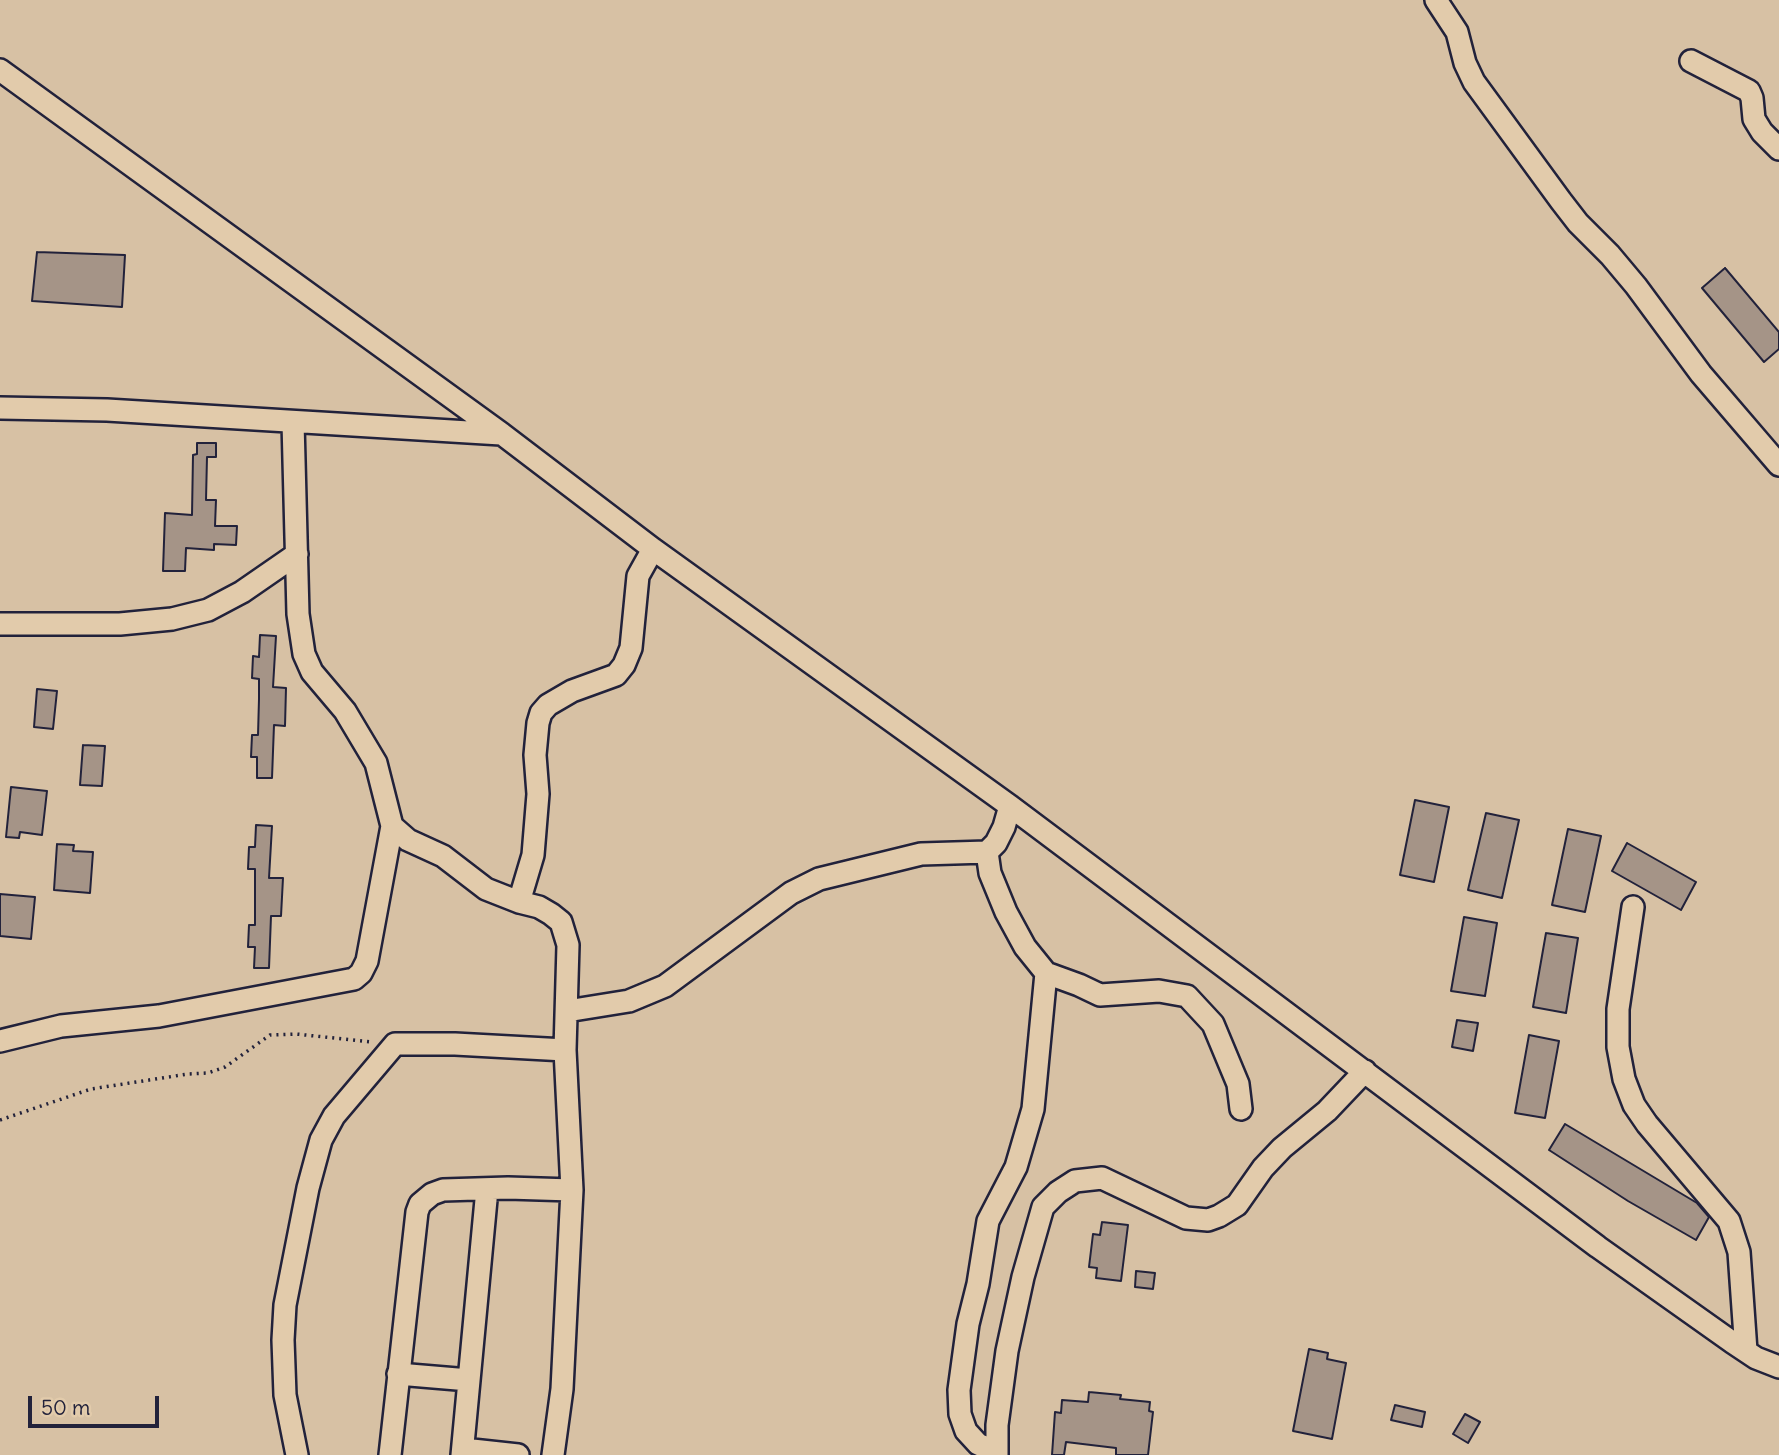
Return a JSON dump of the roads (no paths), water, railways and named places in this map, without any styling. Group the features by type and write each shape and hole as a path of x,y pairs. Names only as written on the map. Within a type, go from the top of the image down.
{"street":[{"path":"1436,0 1457,32 1465,63 1474,82 1561,201 1586,233 1610,255 1636,286 1702,374 1779,465"},
{"path":"1691,61 1749,91 1754,120 1779,149"},
{"path":"0,70 1010,806 1587,1239 1746,1351 1779,1367"},
{"path":"0,408 107,410 502,434"},
{"path":"0,1041 61,1026 159,1016 354,979 361,973 367,961 392,826 376,762 345,711 312,672 304,654 298,614 293,422"},
{"path":"519,902 533,855 538,794 536,755 541,713 548,705 572,691 616,675 624,664 631,648 638,576 653,548"},
{"path":"0,624 120,624 172,619 208,610 242,592 297,554"},
{"path":"567,1011 629,1001 665,986 791,893 819,879 921,854 987,852 996,844 1010,806"},
{"path":"392,826 408,840 443,856 486,889 539,907 561,922 568,945 565,1050 572,1191 562,1389 553,1455"},
{"path":"987,852 990,873 1006,912 1025,947 1046,974 1100,995 1159,990 1187,996 1213,1024 1238,1084 1241,1109"},
{"path":"1633,907 1618,1009 1618,1047 1624,1079 1634,1105 1647,1124 1729,1221 1739,1252 1746,1351"},
{"path":"1046,974 1032,1109 1016,1167 988,1221 978,1284 968,1324 959,1390 960,1414 966,1431 978,1444 997,1454 997,1425 1007,1350 1023,1277 1044,1207 1058,1192 1075,1181 1102,1178 1186,1218 1208,1220 1219,1216 1237,1205 1263,1168 1327,1111 1365,1071"},
{"path":"297,1455 285,1395 285,1305 308,1188 321,1140 334,1116 395,1044 455,1044 565,1050"},
{"path":"487,1189 462,1452 518,1455"},
{"path":"390,1455 420,1204 432,1194 443,1191 572,1191"},
{"path":"398,1374 469,1380"}]}
